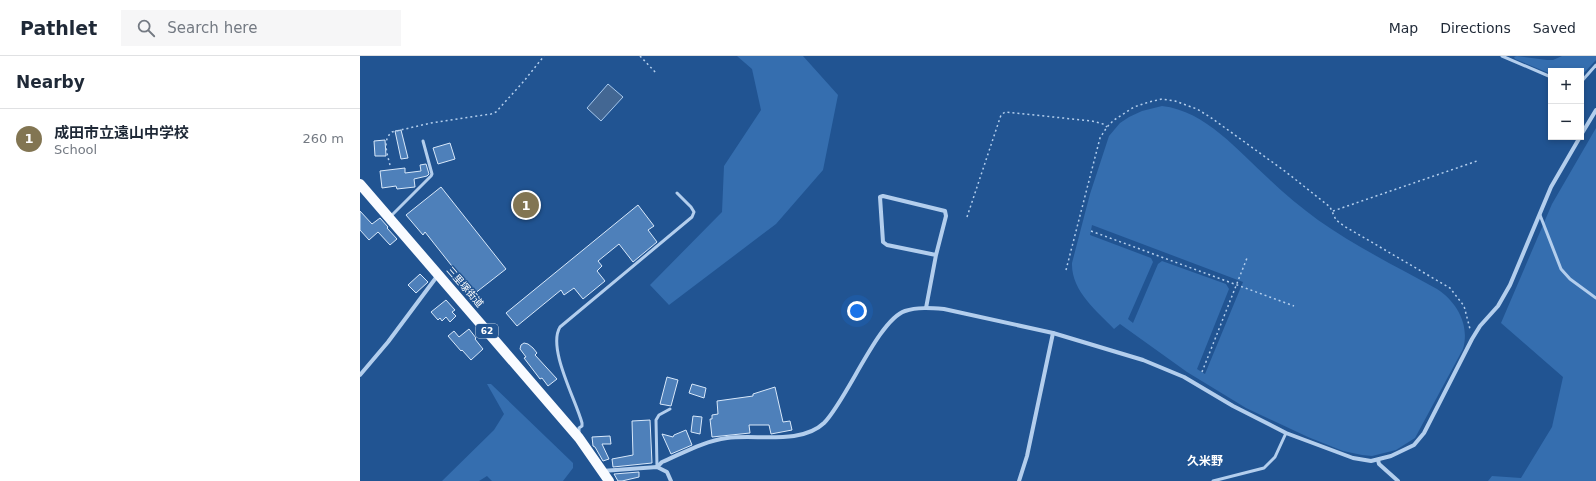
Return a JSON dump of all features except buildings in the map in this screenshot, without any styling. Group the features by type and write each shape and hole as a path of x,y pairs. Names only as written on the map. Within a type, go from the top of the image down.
{"main road":[{"name":"三里塚街道","path":"360,184 580,438 609,481"}],"street":[{"path":"1584,130 1596,110"},
{"path":"657,467 662,462 706,443 728,438 786,437 810,432 818,428 833,411 878,338 890,322 904,311 926,308 944,309 1053,333 1143,360 1184,377 1233,406 1286,433 1353,458 1378,460 1408,449 1419,440 1480,326 1501,301 1510,285 1551,187 1578,140"},
{"path":"926,308 936,255 946,216 944,211 883,196 880,197 883,242 886,245 936,255"},
{"path":"360,376 388,342 438,274"},
{"path":"1019,481 1027,456 1053,333"},
{"path":"1378,460 1382,467 1398,481"},
{"path":"602,471 657,467 664,470 671,481"}],"lane":[{"path":"1502,56 1548,76"},
{"path":"1584,79 1596,65"},
{"path":"389,218 432,174 423,141"},
{"path":"580,438 579,428 582,426 582,423 561,366 557,344 558,330 560,326 692,217 694,212 691,207 677,193"},
{"path":"1540,215 1561,269 1570,279 1596,298"},
{"path":"657,467 656,420 659,415 670,409"},
{"path":"1213,481 1264,468 1275,457 1286,433"}],"path":[{"path":"390,165 386,142 388,136 392,132 431,123 496,112 544,56"},
{"path":"640,56 657,74"},
{"path":"1066,270 1100,138 1107,127 1114,120 1134,108 1149,102 1162,99 1175,101 1196,109 1210,117 1286,172 1330,207 1336,220 1344,226 1450,288 1464,306 1471,331 1475,335"},
{"path":"968,217 1001,114 1005,112 1092,121 1107,127"},
{"path":"1333,211 1477,161"},
{"path":"1091,231 1294,306"},
{"path":"1202,372 1247,258"}],"shaded area":[{"path":"737,56 803,56 838,95 823,170 776,224 669,305 650,285 722,212 724,166 761,110 752,69"},
{"path":"1517,56 1553,60 1562,56 1596,56 1596,60 1584,73 1584,68 1548,68 1548,73 1515,59 1514,57"},
{"path":"608,84 623,97 601,121 587,108"},
{"path":"1162,106 1178,109 1207,124 1233,145 1275,185 1318,220 1361,247 1437,289 1456,307 1465,331 1463,349 1415,438 1396,450 1372,456 1343,451 1308,437 1246,408 1187,372 1120,324 1114,329 1086,300 1076,283 1072,263 1090,194 1109,136 1120,123 1142,111","holes":["1092,225 1243,282 1205,374 1197,369 1229,289 1226,284 1162,261 1158,264 1133,323 1128,319 1153,262 1151,258 1090,235"]},
{"path":"1596,128 1596,481 1488,481 1492,476 1521,478 1552,427 1563,377 1501,323 1552,204"},
{"path":"487,384 491,384 573,463 573,468 563,481 492,481 487,476 479,481 442,481 494,430 504,414"}],"place":[{"name":"成田市立遠山中学校","path":"526,205"}],"district":[{"name":"久米野","path":"1205,461"}]}
